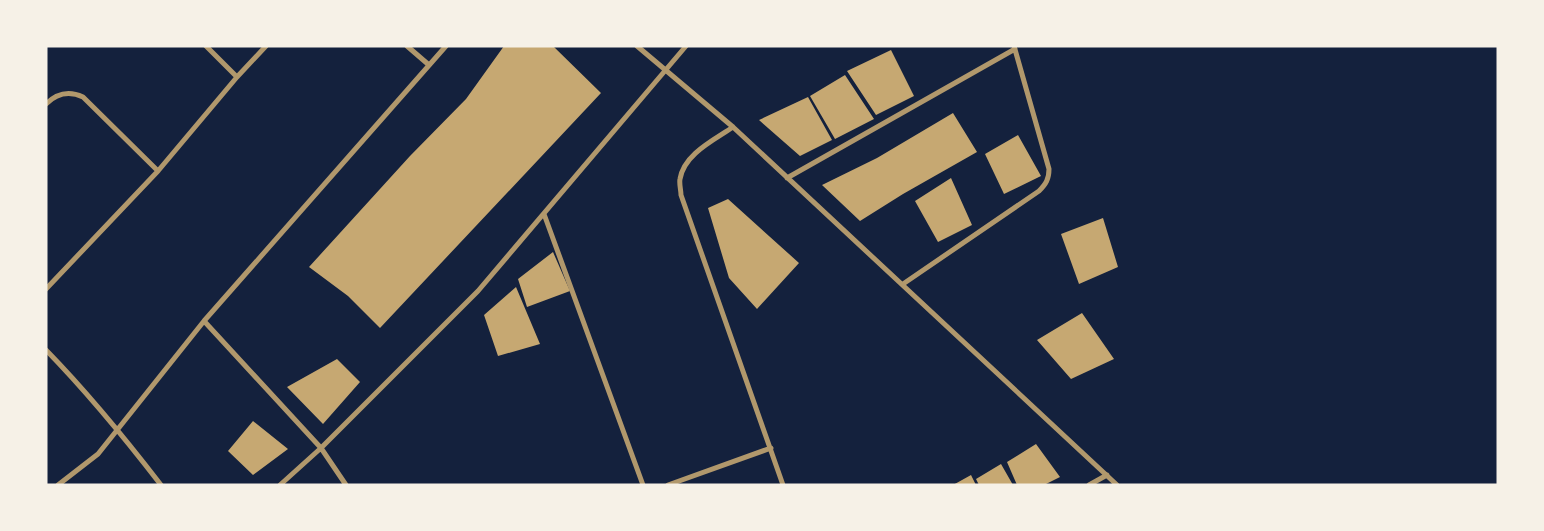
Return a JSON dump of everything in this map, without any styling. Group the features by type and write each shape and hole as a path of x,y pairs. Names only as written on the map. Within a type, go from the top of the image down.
{"street":[{"path":"206,46 237,77"},
{"path":"46,289 158,171 237,77 266,46"},
{"path":"407,46 429,66"},
{"path":"58,485 98,454 204,321 446,46"},
{"path":"637,46 733,127 1117,485"},
{"path":"280,485 321,448 478,291 686,46"},
{"path":"787,178 1014,48 1049,169 1049,178 1039,191 903,284"},
{"path":"46,104 52,98 64,93 75,93 83,97 158,171"},
{"path":"733,127 696,152 684,167 680,180 681,195 783,485"},
{"path":"544,214 643,485"},
{"path":"204,321 321,448 346,485"},
{"path":"46,350 118,428 161,485"},
{"path":"668,485 771,448"},
{"path":"1089,485 1107,475"}],"building":[{"path":"504,46 553,46 601,93 380,328 348,296 309,267 410,156 466,99"},
{"path":"891,50 914,96 876,115 847,71"},
{"path":"845,75 874,119 835,139 810,96"},
{"path":"808,97 832,140 800,156 759,120"},
{"path":"953,113 977,152 860,221 822,185 877,158"},
{"path":"1018,135 1041,176 1004,194 985,154"},
{"path":"951,178 972,225 938,242 915,201"},
{"path":"728,199 799,263 757,309 729,278 708,208"},
{"path":"1103,218 1118,267 1079,284 1061,234"},
{"path":"553,252 570,291 527,307 518,279"},
{"path":"516,287 540,344 498,356 484,315"},
{"path":"1082,313 1114,359 1071,379 1037,340"},
{"path":"337,359 360,382 323,424 287,387"},
{"path":"253,421 288,449 253,475 228,451"},
{"path":"1036,444 1060,477 1044,485 1017,485 1007,462"},
{"path":"1001,464 1013,485 979,485 976,479"},
{"path":"971,475 976,485 953,485"}]}
